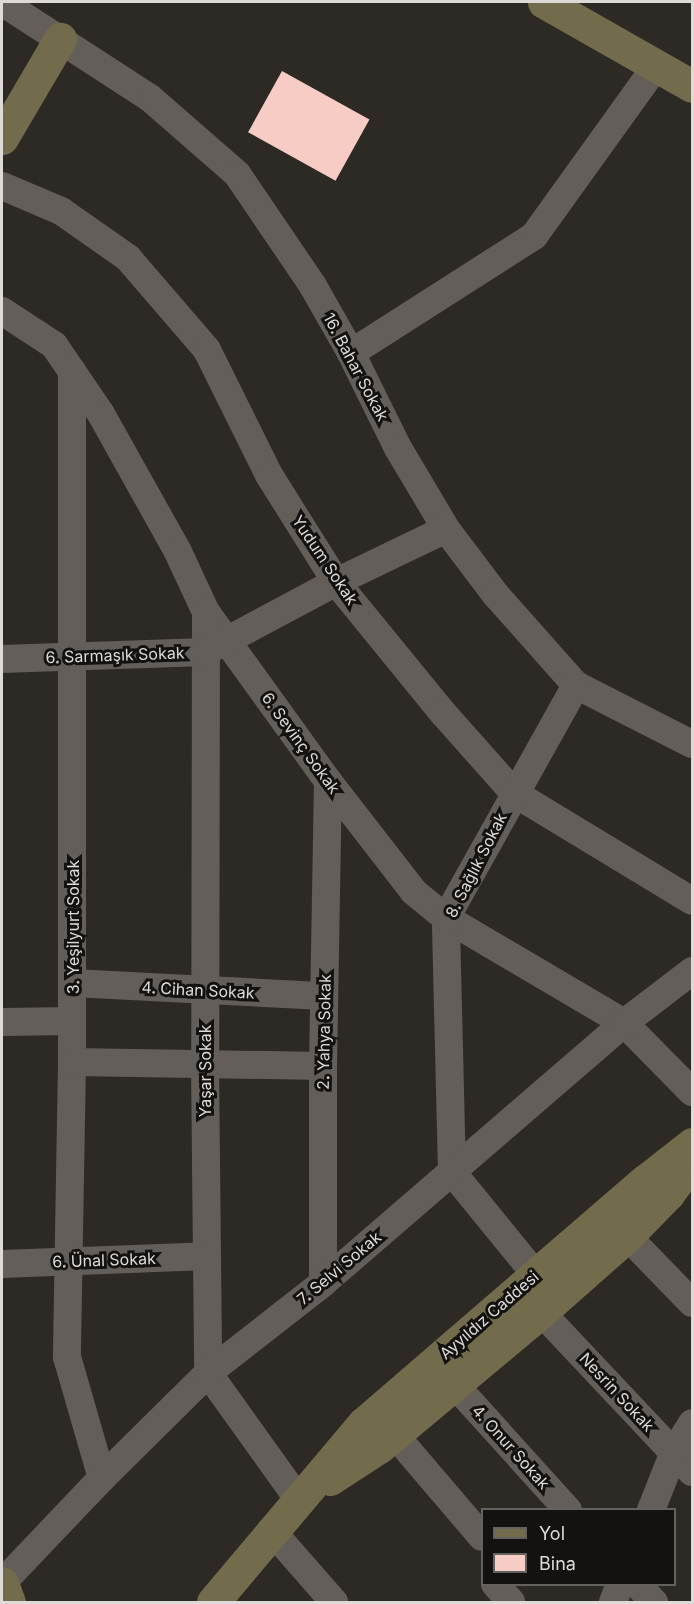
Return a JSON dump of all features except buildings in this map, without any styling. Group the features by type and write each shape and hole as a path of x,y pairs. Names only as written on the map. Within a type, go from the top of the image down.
{"main road":[{"path":"544,2 693,86"},
{"path":"2,138 60,39"},
{"name":"Ayyıldız Caddesi","path":"213,1602 363,1424 645,1181 693,1144"},
{"name":"Ayyıldız Caddesi","path":"299,1500 394,1434 541,1312 627,1236 668,1194 693,1161"},
{"path":"2,1583 9,1602"}],"street":[{"name":"16. Bahar Sokak","path":"2,2 150,98 237,174 313,286 351,353 398,448 446,529 496,595 576,685 693,744"},
{"path":"351,353 534,236 656,66"},
{"name":"Yudum Sokak","path":"2,186 61,211 128,258 207,350 269,475 336,582 443,713 514,793 693,901"},
{"name":"6. Sevinç Sokak","path":"2,311 54,345 101,414 178,552 206,612 216,646 328,781 414,892 446,918 624,1023 693,1092"},
{"name":"3. Yeşilyurt Sokak","path":"72,371 73,983 67,1357 102,1478"},
{"path":"216,646 336,582 446,529"},
{"name":"6. Sarmaşık Sokak","path":"2,659 73,657 216,646"},
{"name":"Yaşar Sokak","path":"208,1373 205,991 216,646"},
{"name":"8. Sağlık Sokak","path":"452,1172 446,918 576,685"},
{"name":"2. Yahya Sokak","path":"323,1283 323,1066 328,781"},
{"name":"7. Selvi Sokak","path":"2,1583 102,1478 208,1373 323,1283 624,1023 693,971"},
{"name":"4. Cihan Sokak","path":"73,983 324,996"},
{"path":"2,1022 72,1021"},
{"path":"72,1062 323,1066"},
{"path":"452,1172 536,1275"},
{"path":"627,1236 693,1303"},
{"name":"6. Ünal Sokak","path":"2,1264 207,1256"},
{"name":"Nesrin Sokak","path":"541,1312 683,1462"},
{"path":"208,1373 299,1500"},
{"name":"4. Onur Sokak","path":"454,1384 567,1508"},
{"path":"652,1508 683,1462 693,1423"},
{"path":"394,1434 481,1535"},
{"path":"272,1530 334,1602"},
{"path":"497,1586 511,1602"},
{"path":"613,1602 619,1586"},
{"path":"639,1586 654,1602"}]}
